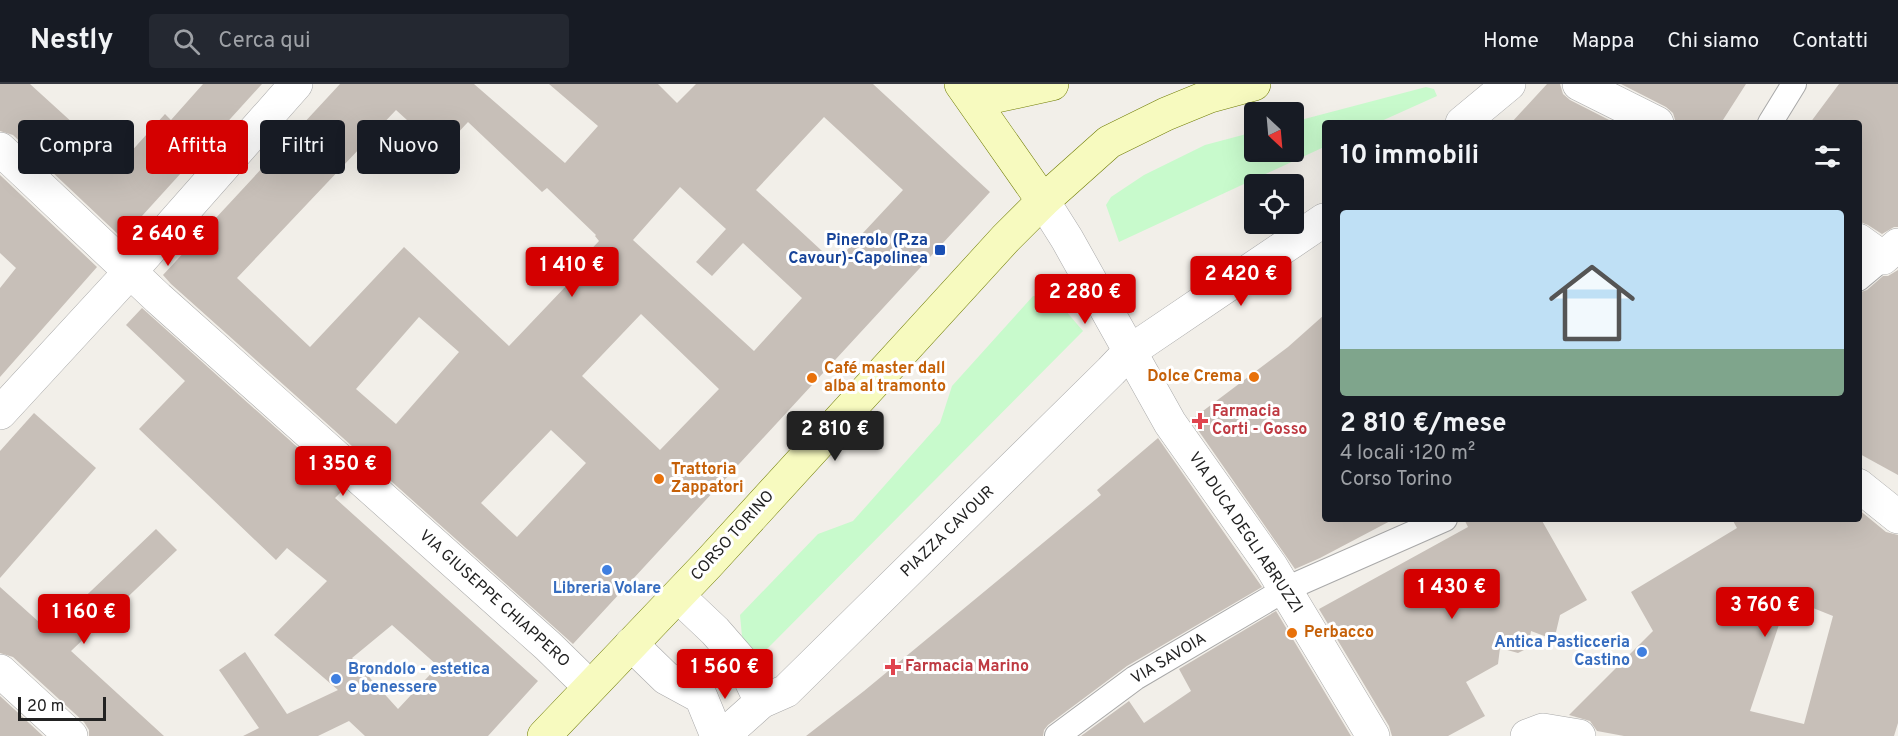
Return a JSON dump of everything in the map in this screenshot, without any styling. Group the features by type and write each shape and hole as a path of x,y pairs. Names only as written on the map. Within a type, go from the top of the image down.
{"main road":[{"path":"1043,201 968,92 1052,84"},
{"name":"CORSO TORINO","path":"544,736 678,596 998,246 1043,201 1109,142 1166,114 1210,96 1254,84"}],"street":[{"path":"0,413 130,272 296,84"},
{"path":"1466,120 1509,84"},
{"path":"1580,84 1651,120"},
{"path":"1772,120 1794,84"},
{"name":"VIA GIUSEPPE CHIAPPERO","path":"0,149 130,272 548,646 590,687"},
{"path":"1043,201 1129,352"},
{"name":"PIAZZA CAVOUR","path":"723,736 761,702 786,691 1129,352 1322,221"},
{"path":"1862,273 1880,248"},
{"name":"VIA DUCA DEGLI ABRUZZI","path":"1129,352 1170,423 1271,566 1373,736"},
{"path":"1862,488 1898,517"},
{"name":"VIA SAVOIA","path":"1057,736 1135,678 1286,590 1438,522"},
{"path":"678,596 715,631 742,662 761,702"},
{"path":"631,645 666,678 701,697 717,736"},
{"path":"0,671 71,736"},
{"path":"701,697 736,690 761,702"},
{"path":"1535,733 1579,736"}],"green space":[{"path":"1426,87 1434,89 1437,96 1384,120 1322,120 1322,148 1304,156 1304,119"},
{"path":"1244,135 1244,162 1292,162 1266,174 1244,174 1244,184 1119,242 1106,205 1111,197 1144,175 1205,145"},
{"path":"1033,296 1053,296 1083,331 756,660 743,647 740,615 818,534 853,521 940,423 952,386"}],"building":[{"path":"0,84 30,84 70,120 18,120 18,140 13,135 0,131"},
{"path":"203,84 262,84 229,120 171,120"},
{"path":"340,84 474,84 565,163 598,126 549,84 658,84 677,103 696,84 873,84 990,192 573,644 163,275 260,170 260,174 335,174 237,278 310,347 404,247 509,346 586,265 581,260 599,241 596,235 547,188 542,192 468,122 460,131 460,120 407,120 396,110 387,120 357,120 357,151 345,164 345,120 307,120","holes":["824,117 903,190 835,263 756,190","680,187 726,229 696,262 712,276 743,243 802,298 754,351 633,240","641,314 719,389 660,450 582,376","419,317 459,352 396,424 356,389","551,430 586,463 517,537 481,503"]},
{"path":"1547,84 1560,84 1563,94 1570,100 1609,120 1514,120"},
{"path":"1621,84 1746,84 1723,120 1675,120 1673,113 1666,107"},
{"path":"1839,84 1898,84 1898,227 1882,234 1862,223 1862,120 1812,120"},
{"path":"165,114 171,120 160,120"},
{"path":"146,135 146,174 180,174 122,238 54,174 134,174 134,148"},
{"path":"0,175 97,267 0,377 0,288 16,268 0,253"},
{"path":"1898,270 1898,475 1862,455 1862,292 1883,276 1888,276"},
{"path":"142,308 344,489 335,498 538,681 488,736 365,736 349,721 318,736 243,736 259,728 219,670 245,652 287,714 338,690 274,635 327,581 287,548 276,560 139,429 185,381 126,325","holes":["392,625 438,666 398,709 352,658"]},
{"path":"1322,317 1322,522 1388,522 1295,569 1191,420 1288,347"},
{"path":"34,413 96,468 0,578 0,451"},
{"path":"1158,438 1262,587 1127,666 1048,725 1043,736 806,736 864,691 1101,495 1097,490"},
{"path":"1862,512 1886,532 1898,535 1898,723 1894,736 1624,736 1597,731 1590,721 1569,715 1653,631 1631,592 1737,528 1734,522 1862,522","holes":["1788,598 1833,616 1804,724 1750,711"]},
{"path":"1466,522 1543,522 1587,600 1560,615 1556,632 1547,637 1531,631 1528,648 1518,653 1500,648 1498,664 1466,682 1485,716 1448,736 1392,736 1389,726 1319,609 1468,527"},
{"path":"156,529 177,550 71,651 164,736 89,736 89,730 84,722 13,657 0,653 0,587 49,631"},
{"path":"1276,611 1351,736 1081,736 1129,701 1144,723 1191,691 1179,669"},
{"path":"0,696 43,736 0,736"}],"place":[{"name":"Pinerolo (P.za Cavour)-Capolinea","path":"940,250"},
{"name":"Dolce Crema","path":"1254,377"},
{"name":"Café master dall alba al tramonto","path":"812,378"},
{"name":"Farmacia Corti - Gosso","path":"1200,421"},
{"name":"Trattoria Zappatori","path":"659,479"},
{"name":"Libreria Volare","path":"607,570"},
{"name":"Perbacco","path":"1292,633"},
{"name":"Antica Pasticceria Castino","path":"1642,652"},
{"name":"Farmacia Marino","path":"893,667"},
{"name":"Brondolo - estetica e benessere","path":"336,679"}]}
